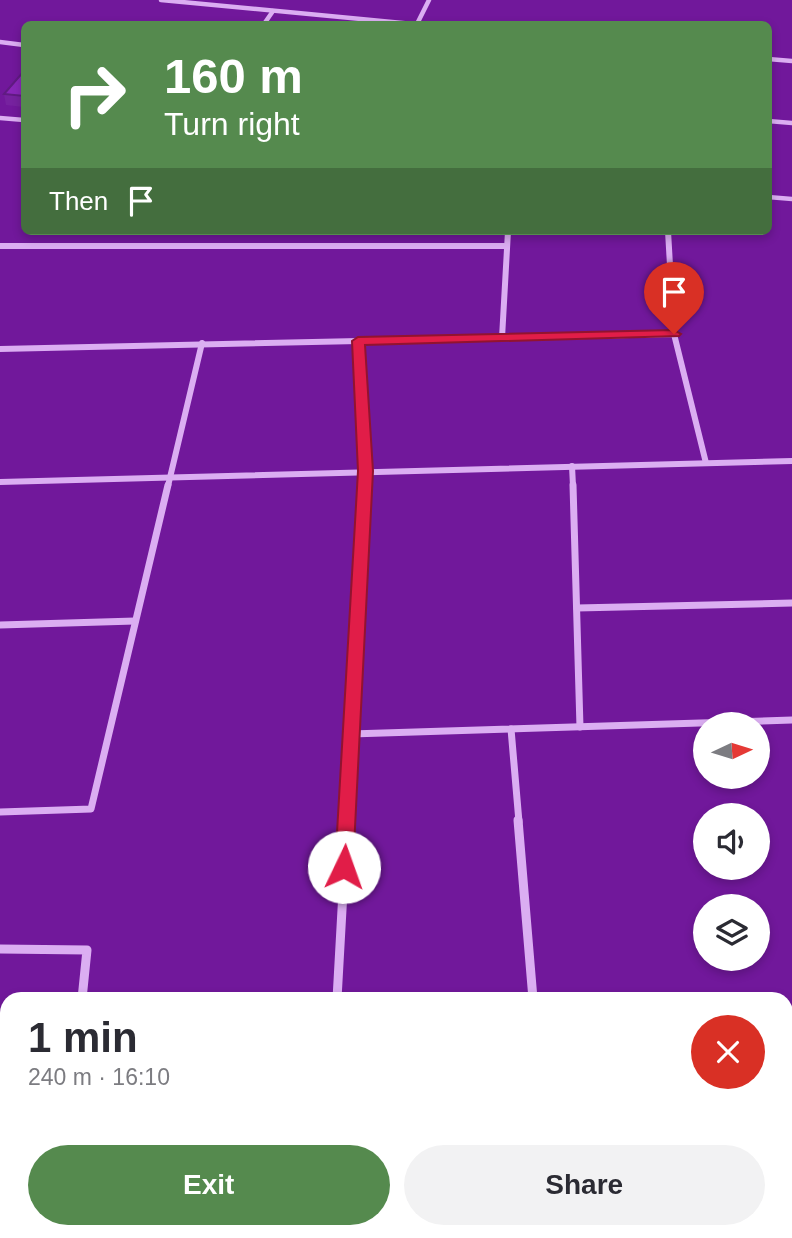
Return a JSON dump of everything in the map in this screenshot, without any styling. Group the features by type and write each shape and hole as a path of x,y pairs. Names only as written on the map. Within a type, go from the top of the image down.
{"street":[{"path":"161,0 382,21"},
{"path":"417,21 429,0"},
{"path":"266,21 273,11"},
{"path":"0,42 21,45"},
{"path":"772,59 792,61"},
{"path":"0,118 21,120"},
{"path":"772,121 792,123"},
{"path":"772,198 792,200"},
{"path":"502,338 508,235"},
{"path":"668,235 674,334 706,463"},
{"path":"0,246 507,246"},
{"path":"0,349 202,342 674,334"},
{"path":"337,992 365,471 358,341"},
{"path":"0,812 91,810 135,621 172,480 202,342"},
{"path":"0,482 172,480 365,471 792,461"},
{"path":"572,466 580,727"},
{"path":"577,608 792,603"},
{"path":"0,625 135,621"},
{"path":"351,734 792,720"},
{"path":"511,729 532,992"},
{"path":"0,949 87,950 83,992"}],"building":[{"path":"21,74 21,96 4,94"}],"route":[{"path":"344,867 365,471 358,341 674,334"}]}
